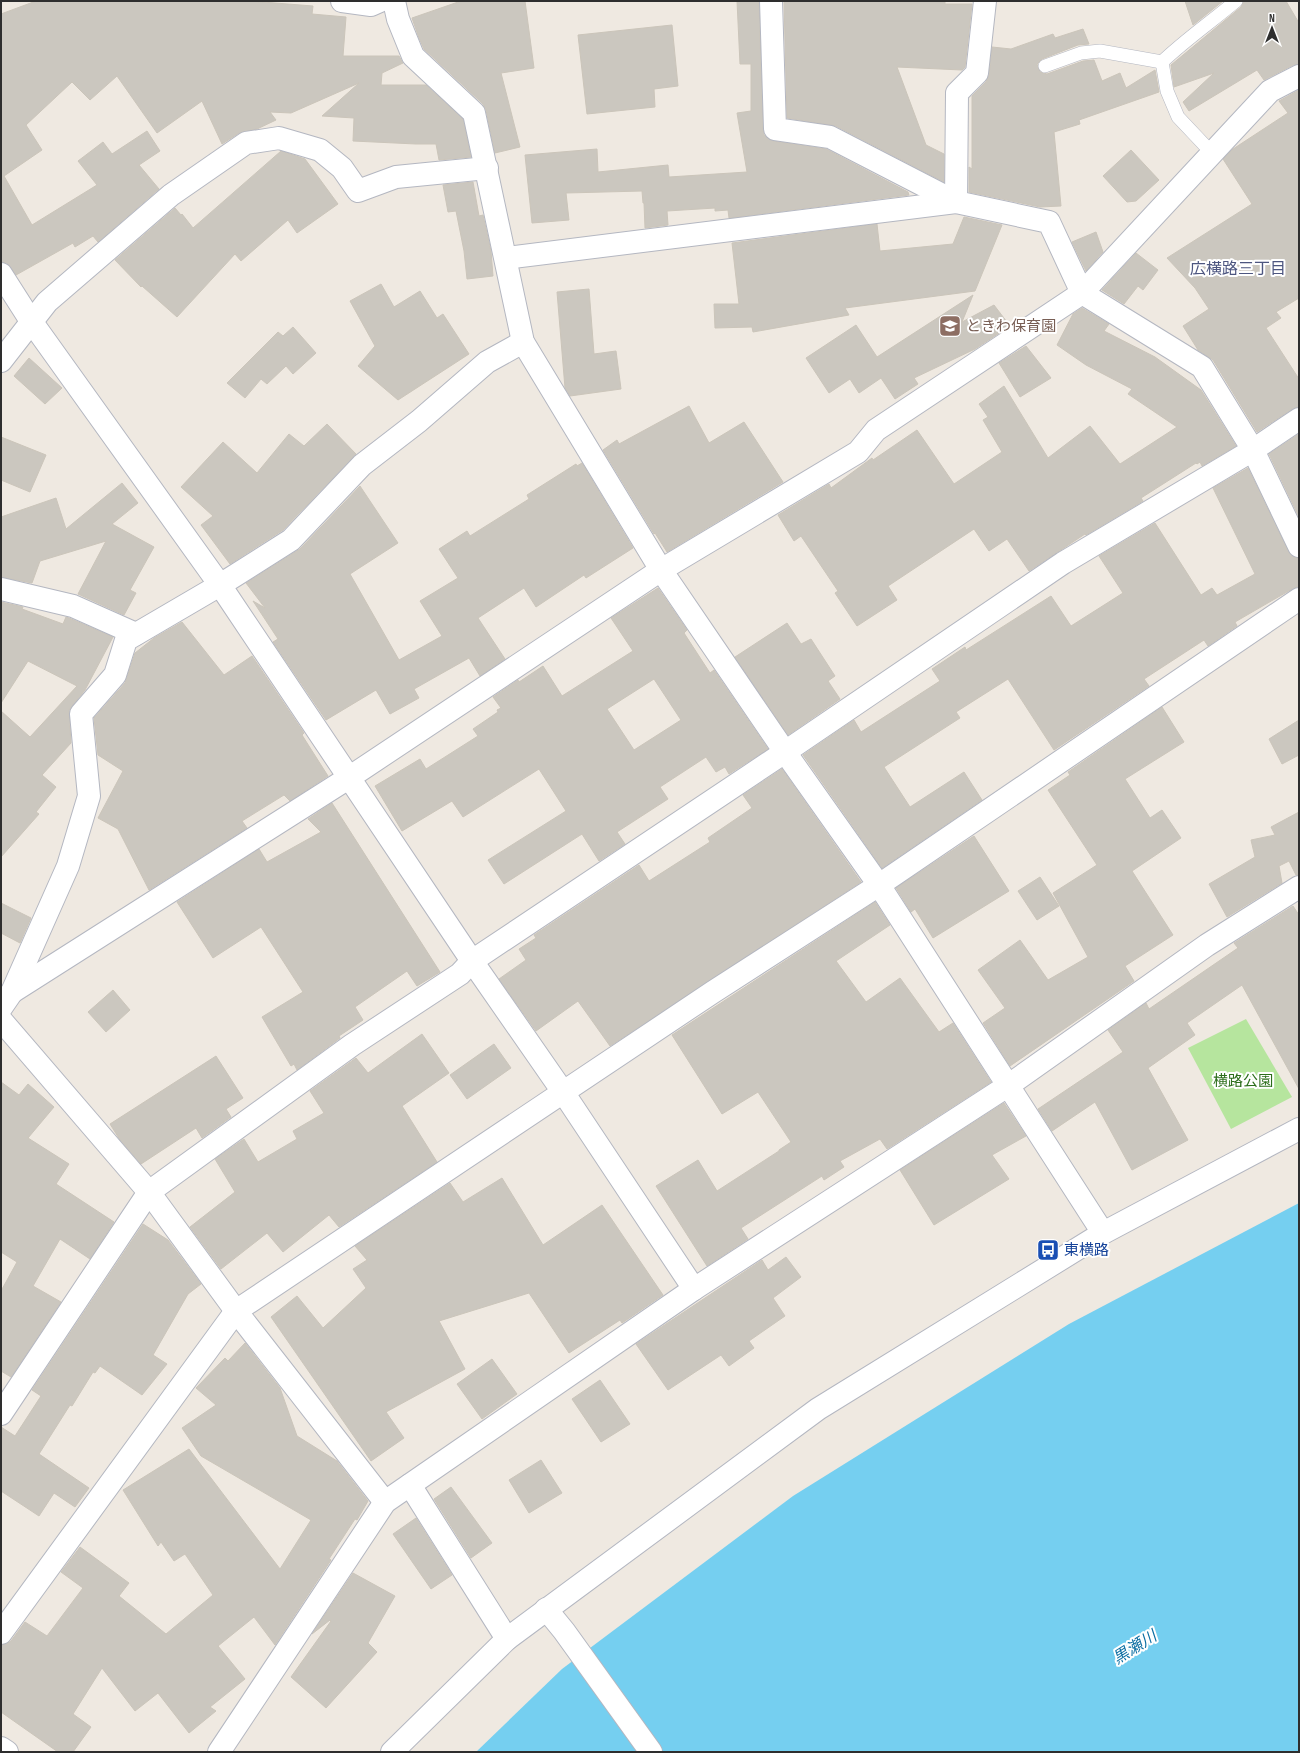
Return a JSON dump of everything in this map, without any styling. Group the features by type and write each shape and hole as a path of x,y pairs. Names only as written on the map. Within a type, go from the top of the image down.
{"street":[{"path":"342,1 371,5 380,1"},
{"path":"394,1 398,19 413,56 474,113 487,168 523,342 661,570 785,752 879,885 1103,1233"},
{"path":"771,1 775,129 830,137 956,202 1049,222 1082,293 1202,367 1253,450 1299,546"},
{"path":"956,202 958,93 977,73 985,1"},
{"path":"6,1000 350,777 661,570 858,452 876,430 1082,293 1270,91 1299,76"},
{"path":"1,360 47,302 171,195 246,143 279,138 320,150 342,168 358,191 396,177 487,168"},
{"path":"506,258 956,202"},
{"path":"1,274 31,321 220,585 472,961 563,1092 694,1289"},
{"path":"6,1000 68,866 89,796 81,714 115,675 126,640 220,585 291,540 362,465 419,421 487,362 523,342"},
{"path":"1,1414 149,1192 352,1045 460,974 472,961 785,752 1063,563 1253,450 1299,418"},
{"path":"1,589 74,606 136,634"},
{"path":"1,1634 236,1311 713,992 879,885 1299,599"},
{"path":"219,1752 385,1502 694,1289 1008,1085 1207,945 1299,887"},
{"path":"1,1020 149,1192 236,1311 385,1502"},
{"path":"392,1752 507,1639 818,1409 1103,1233 1299,1129"},
{"path":"410,1485 507,1639"},
{"path":"546,1609 564,1631 651,1752"},
{"path":"1,1748 7,1752"}],"lane":[{"path":"1162,62 1182,42 1212,22 1236,1"},
{"path":"1046,66 1081,53 1100,51 1162,62"},
{"path":"1162,62 1167,91 1178,117 1212,153"}],"green space":[{"name":"横路公園","path":"1246,1019 1292,1097 1231,1129 1188,1048"}],"water":[{"name":"黒瀬川","path":"1299,1203 1299,1752 476,1752 562,1669 793,1496 1069,1324"}],"building":[{"path":"36,1 250,1 313,6 312,14 346,17 343,56 399,56 403,63 382,73 381,85 426,85 463,119 471,157 439,160 436,144 353,141 354,118 322,116 359,83 291,113 270,112 276,120 257,129 239,133 222,144 202,101 157,133 117,76 90,100 72,82 26,125 42,150 4,176 32,225 97,185 78,161 103,142 112,154 147,131 160,151 139,165 159,189 98,242 93,236 75,247 73,243 16,275 7,263 1,262 1,14"},
{"path":"461,1 525,1 534,68 501,73 520,147 495,153 486,110 483,104 424,49 419,38 412,18"},
{"path":"737,1 759,1 764,135 773,141 826,149 908,192 909,195 729,218 728,210 715,211 715,208 667,211 668,225 645,228 642,191 566,193 569,220 532,223 525,155 597,149 598,172 668,165 669,177 747,172 737,113 751,111 751,64 740,64"},
{"path":"784,1 945,1 945,4 972,4 965,67 962,70 897,67 926,145 944,154 944,182 836,126 787,118"},
{"path":"1185,1 1223,1 1193,25"},
{"path":"1244,1 1286,1 1299,23 1299,64 1293,65 1264,80 1257,70 1189,111 1183,102 1214,73 1174,87 1171,65 1241,7"},
{"path":"672,25 678,86 654,89 655,107 587,114 578,35"},
{"path":"1083,29 1089,44 1078,45 1042,59 1037,64 1040,72 1047,74 1083,61 1094,60 1102,81 1120,73 1126,88 1155,70 1159,92 1079,120 1080,124 1054,132 1061,206 1040,207 969,192 969,167 972,169 972,96 986,82 989,75 992,47 1011,49 1053,34 1055,38"},
{"path":"1299,90 1299,298 1276,312 1281,318 1266,328 1299,379 1299,407 1292,409 1257,432 1213,360 1198,350 1183,326 1209,309 1195,288 1167,258 1252,204 1223,159 1233,149 1288,113 1279,101"},
{"path":"1131,150 1159,180 1136,201 1127,202 1103,176"},
{"path":"281,151 305,159 338,204 297,233 288,220 241,261 235,254 177,317 142,286 141,287 115,260 175,208 193,228"},
{"path":"473,182 479,216 483,215 491,251 493,276 467,279 464,251 456,211 448,212 443,185"},
{"path":"964,217 1002,225 975,291 845,308 849,315 753,332 752,327 715,328 714,304 739,304 732,243 877,224 880,251 953,244"},
{"path":"1096,232 1103,252 1086,271 1072,242"},
{"path":"1136,253 1158,270 1143,290 1138,286 1124,304 1102,290"},
{"path":"381,284 394,307 420,291 437,318 443,314 469,354 398,400 358,366 375,346 350,301"},
{"path":"589,289 594,354 616,351 621,389 570,396 565,388 557,292"},
{"path":"973,295 962,322 994,305 1010,326 975,349 914,378 918,384 895,399 881,378 859,393 850,379 829,393 806,358 856,325 877,357"},
{"path":"1082,308 1109,324 1104,331 1155,357 1201,390 1236,446 1202,466 1200,462 1197,464 1196,463 1141,498 1143,501 1086,535 1085,534 1029,571 1007,539 989,551 974,529 888,586 897,600 857,626 835,593 838,591 801,536 794,541 778,515 829,484 831,488 872,458 873,460 917,430 954,484 1002,452 983,420 988,417 979,404 1004,386 1048,458 1090,426 1120,464 1177,427 1128,394 1132,389 1086,365 1057,345 1073,314"},
{"path":"293,327 316,353 293,374 286,366 267,384 261,379 245,398 227,383 278,332 283,336"},
{"path":"1026,346 1051,378 1020,397 999,363"},
{"path":"29,358 62,388 45,404 14,376"},
{"path":"689,406 709,443 744,422 783,482 667,552 655,533 654,534 603,450 617,440 619,444"},
{"path":"327,424 356,454 283,530 230,564 201,525 213,516 181,487 223,442 257,473 289,434 304,446"},
{"path":"1299,434 1299,517 1269,454"},
{"path":"1,437 46,455 30,492 1,480"},
{"path":"582,463 633,548 586,578 584,575 536,607 524,588 478,618 505,659 480,676 469,658 414,689 419,698 390,714 376,690 326,720 273,642 278,639 253,601 265,608 246,583 300,549 360,486 398,543 350,574 399,660 442,636 420,601 458,578 439,549 467,531 470,536 529,499 527,495 576,464 577,466"},
{"path":"1248,468 1288,551 1292,556 1299,558 1299,586 1235,622 1237,626 1208,646 1204,640 1144,679 1149,686 1054,750 1008,679 956,712 960,718 884,767 910,807 964,772 982,800 882,868 803,755 854,720 861,732 940,681 932,669 965,647 966,650 1051,596 1071,626 1123,593 1099,556 1155,523 1201,595 1212,588 1217,595 1255,574 1213,488"},
{"path":"122,483 138,503 112,524 154,547 130,590 136,593 124,615 78,594 106,541 40,561 32,583 1,577 1,517 56,498 66,529"},
{"path":"658,588 687,630 684,633 710,673 714,670 768,749 729,774 725,767 716,772 706,757 660,787 668,799 617,832 625,844 599,861 582,834 504,884 488,860 566,811 539,769 463,817 452,801 402,831 375,786 420,759 426,769 478,736 473,729 498,712 497,710 501,708 493,697 518,680 519,682 543,666 562,696 633,651 611,618","holes":["654,679 681,720 634,750 607,709"]},
{"path":"1,602 23,607 22,609 63,624 66,617 113,637 85,690 69,710 71,743 42,775 56,787 36,812 39,814 1,857 1,711 30,737 77,686 28,661 1,703"},
{"path":"182,622 224,675 252,656 304,733 302,735 328,776 290,801 284,795 242,821 247,828 149,890 118,829 98,818 123,771 98,755 94,718 125,683 135,653 154,638"},
{"path":"787,623 801,644 811,639 835,676 828,681 840,699 788,735 735,657"},
{"path":"1162,707 1184,742 1125,779 1150,818 1162,810 1181,838 1132,871 1173,935 1125,966 1134,981 1010,1066 983,1023 1005,1008 978,970 1020,940 1048,980 1088,957 1053,893 1097,865 1048,790 1070,775 1068,772"},
{"path":"1299,720 1299,755 1282,764 1269,739"},
{"path":"782,769 861,882 610,1046 578,1001 536,1031 499,979 526,960 519,949 536,938 534,935 639,865 649,881 710,842 708,838 752,808 743,795"},
{"path":"332,803 440,972 417,986 407,971 355,1007 363,1020 339,1036 340,1038 297,1070 294,1064 291,1066 262,1017 303,992 261,927 213,958 177,902 259,849 267,862 321,832 308,819"},
{"path":"1299,812 1299,875 1296,875 1289,861 1279,866 1282,883 1227,917 1209,884 1255,857 1251,840 1275,835 1271,827"},
{"path":"974,836 1009,891 933,938 915,909 911,912 896,888"},
{"path":"1040,877 1059,906 1037,920 1018,891"},
{"path":"875,902 890,925 836,961 866,1002 900,978 939,1032 953,1023 991,1082 887,1149 880,1139 840,1161 844,1167 824,1180 822,1176 741,1228 748,1239 707,1266 656,1186 698,1160 717,1191 791,1142 758,1092 722,1114 672,1035"},
{"path":"1,903 31,918 20,943 1,933"},
{"path":"1293,906 1299,915 1299,1089 1242,985 1187,1023 1195,1035 1148,1068 1188,1140 1132,1170 1095,1102 1052,1131 1038,1109 1123,1052 1108,1030 1146,1003 1149,1009 1238,948 1234,943"},
{"path":"113,990 130,1010 106,1032 88,1012"},
{"path":"422,1034 449,1073 402,1106 437,1162 339,1227 329,1215 283,1252 267,1233 221,1269 190,1227 235,1192 215,1159 244,1139 258,1162 297,1139 293,1131 324,1113 310,1091 356,1058 368,1073"},
{"path":"494,1044 511,1068 467,1099 450,1075"},
{"path":"216,1056 243,1098 226,1109 231,1117 202,1138 196,1128 141,1164 120,1140 110,1124"},
{"path":"1,1082 19,1095 28,1084 54,1107 28,1138 69,1164 56,1184 114,1222 90,1259 60,1239 33,1286 61,1302 11,1377 1,1371 1,1291 17,1262 1,1252"},
{"path":"1004,1103 1026,1136 992,1155 1009,1179 934,1225 900,1170"},
{"path":"502,1178 543,1245 602,1205 663,1295 622,1323 620,1320 569,1353 529,1293 439,1321 465,1369 386,1412 404,1438 371,1461 271,1317 297,1296 323,1328 366,1288 353,1269 367,1260 355,1246 450,1183 463,1202"},
{"path":"143,1224 168,1240 201,1284 188,1294 153,1355 167,1364 142,1395 100,1366 95,1373 93,1372 39,1454 89,1488 75,1507 54,1493 39,1516 1,1491 1,1427 15,1436 41,1396 32,1390"},
{"path":"786,1257 801,1277 773,1298 785,1316 749,1341 754,1348 729,1366 721,1355 668,1390 636,1344 762,1260 768,1270"},
{"path":"245,1343 280,1388 297,1436 337,1461 368,1501 357,1520 355,1519 329,1559 331,1560 275,1645 254,1617 218,1646 245,1679 210,1707 216,1711 189,1733 158,1693 135,1711 102,1668 73,1714 91,1727 73,1752 58,1752 1,1712 1,1645 11,1641 25,1622 47,1636 83,1588 61,1572 80,1547 129,1583 119,1596 166,1634 213,1595 185,1554 174,1561 161,1542 158,1546 123,1490 189,1449 280,1569 311,1520 201,1456 182,1428 216,1405 196,1388 225,1358 228,1361"},
{"path":"492,1359 517,1394 482,1419 457,1384"},
{"path":"600,1380 630,1424 601,1442 572,1399"},
{"path":"541,1460 562,1493 529,1513 509,1480"},
{"path":"451,1487 492,1543 471,1558 434,1499"},
{"path":"416,1518 452,1575 431,1589 393,1534"},
{"path":"353,1573 395,1596 368,1643 377,1652 326,1708 291,1677 331,1621 330,1620 312,1634"}],"place":[{"name":"ときわ保育園","path":"950,326"},
{"name":"東横路","path":"1048,1250"}],"district":[{"name":"広横路三丁目","path":"1238,269"}]}
